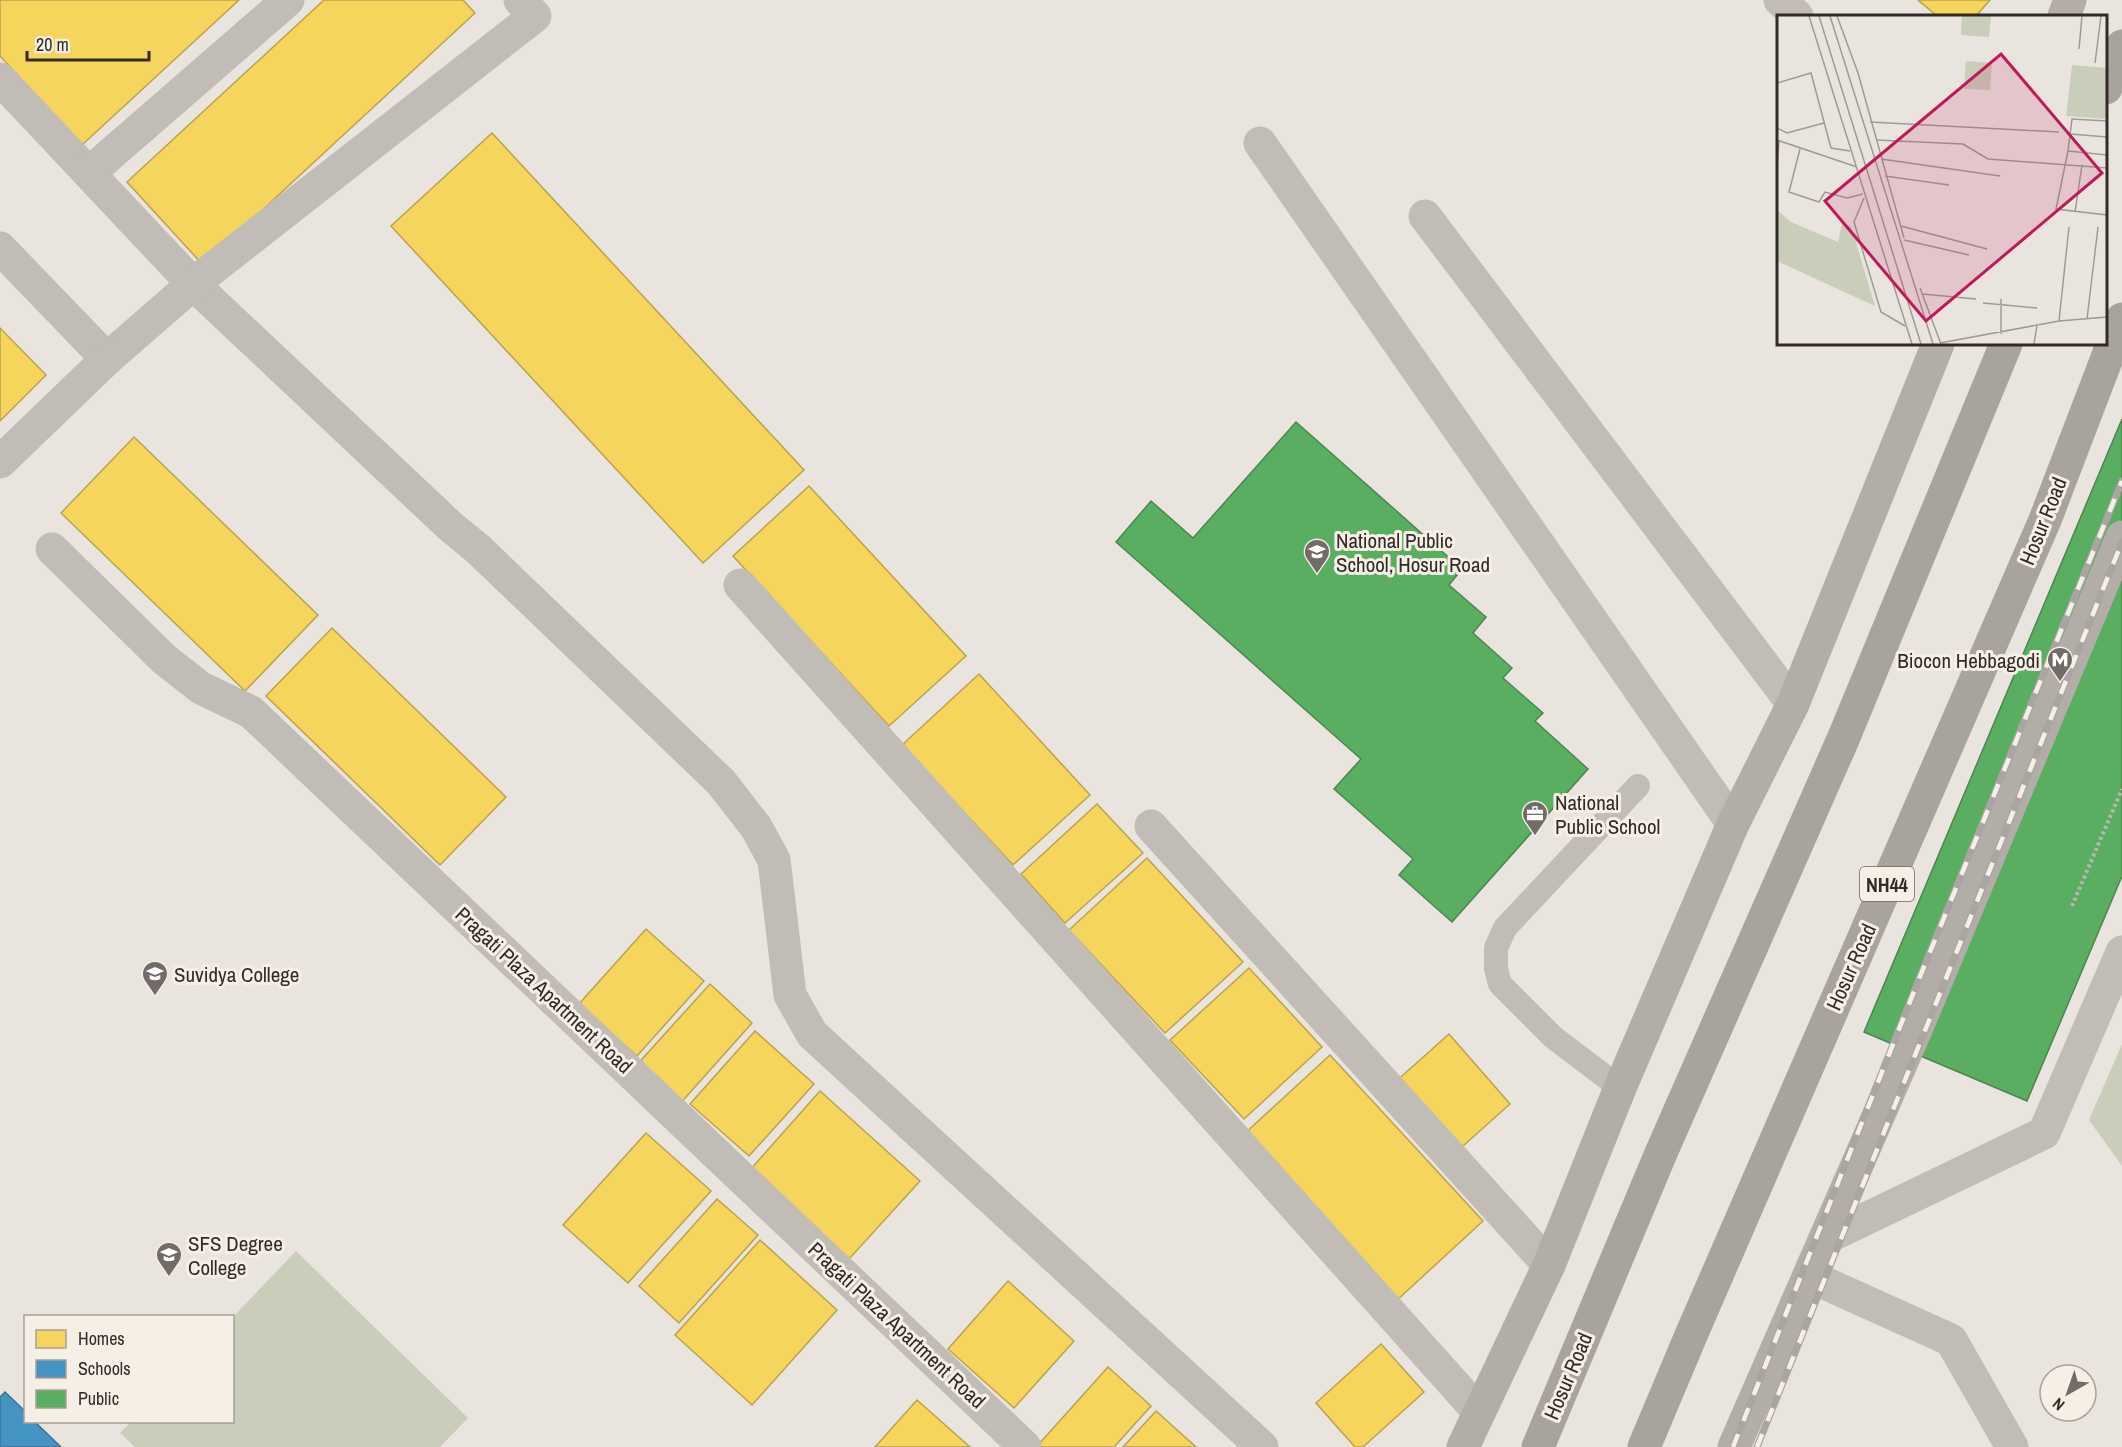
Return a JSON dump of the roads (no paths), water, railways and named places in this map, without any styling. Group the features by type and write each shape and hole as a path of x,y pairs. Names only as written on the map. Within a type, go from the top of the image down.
{"highway":[{"path":"2107,85 2122,46"},
{"name":"Hosur Road","path":"1652,1442 1706,1300 2045,520 2122,319"},
{"name":"Hosur Road","path":"1538,1447 1661,1153 1844,737 2006,345"}],"street":[{"path":"89,173 288,0"},
{"path":"0,462 107,359 194,284 535,16 520,0"},
{"path":"1780,0 1796,15"},
{"path":"2064,15 2070,0"},
{"path":"0,79 194,284 450,526 478,549 721,782 756,826 774,860 790,995 812,1034 1262,1447"},
{"path":"1260,143 1733,824"},
{"path":"1425,216 1793,704"},
{"path":"0,248 107,359"},
{"path":"1463,1447 1478,1411 1549,1265 1620,1088 1733,824 1793,704 1938,345"},
{"path":"1734,1447 1915,1032 2122,537"},
{"name":"Pragati Plaza Apartment Road","path":"52,549 164,659 201,688 251,712 1025,1447"},
{"path":"740,585 1478,1411"},
{"path":"1151,826 1549,1265"},
{"path":"1826,1238 2044,1133 2122,952"},
{"path":"1809,1276 1951,1340 2012,1447"}],"lane":[{"path":"1620,1088 1553,1036 1500,984 1496,969 1496,948 1505,928 1638,786"}],"railway":[{"path":"1733,1447 1919,979 2122,481"},
{"path":"1757,1447 2122,542"}],"place":[{"name":"National Public School, Hosur Road","path":"1317,575"},
{"name":"Biocon Hebbagodi","path":"2060,683"},
{"name":"National Public School","path":"1535,837"},
{"name":"Suvidya College","path":"155,997"},
{"name":"SFS Degree College","path":"169,1278"}]}
